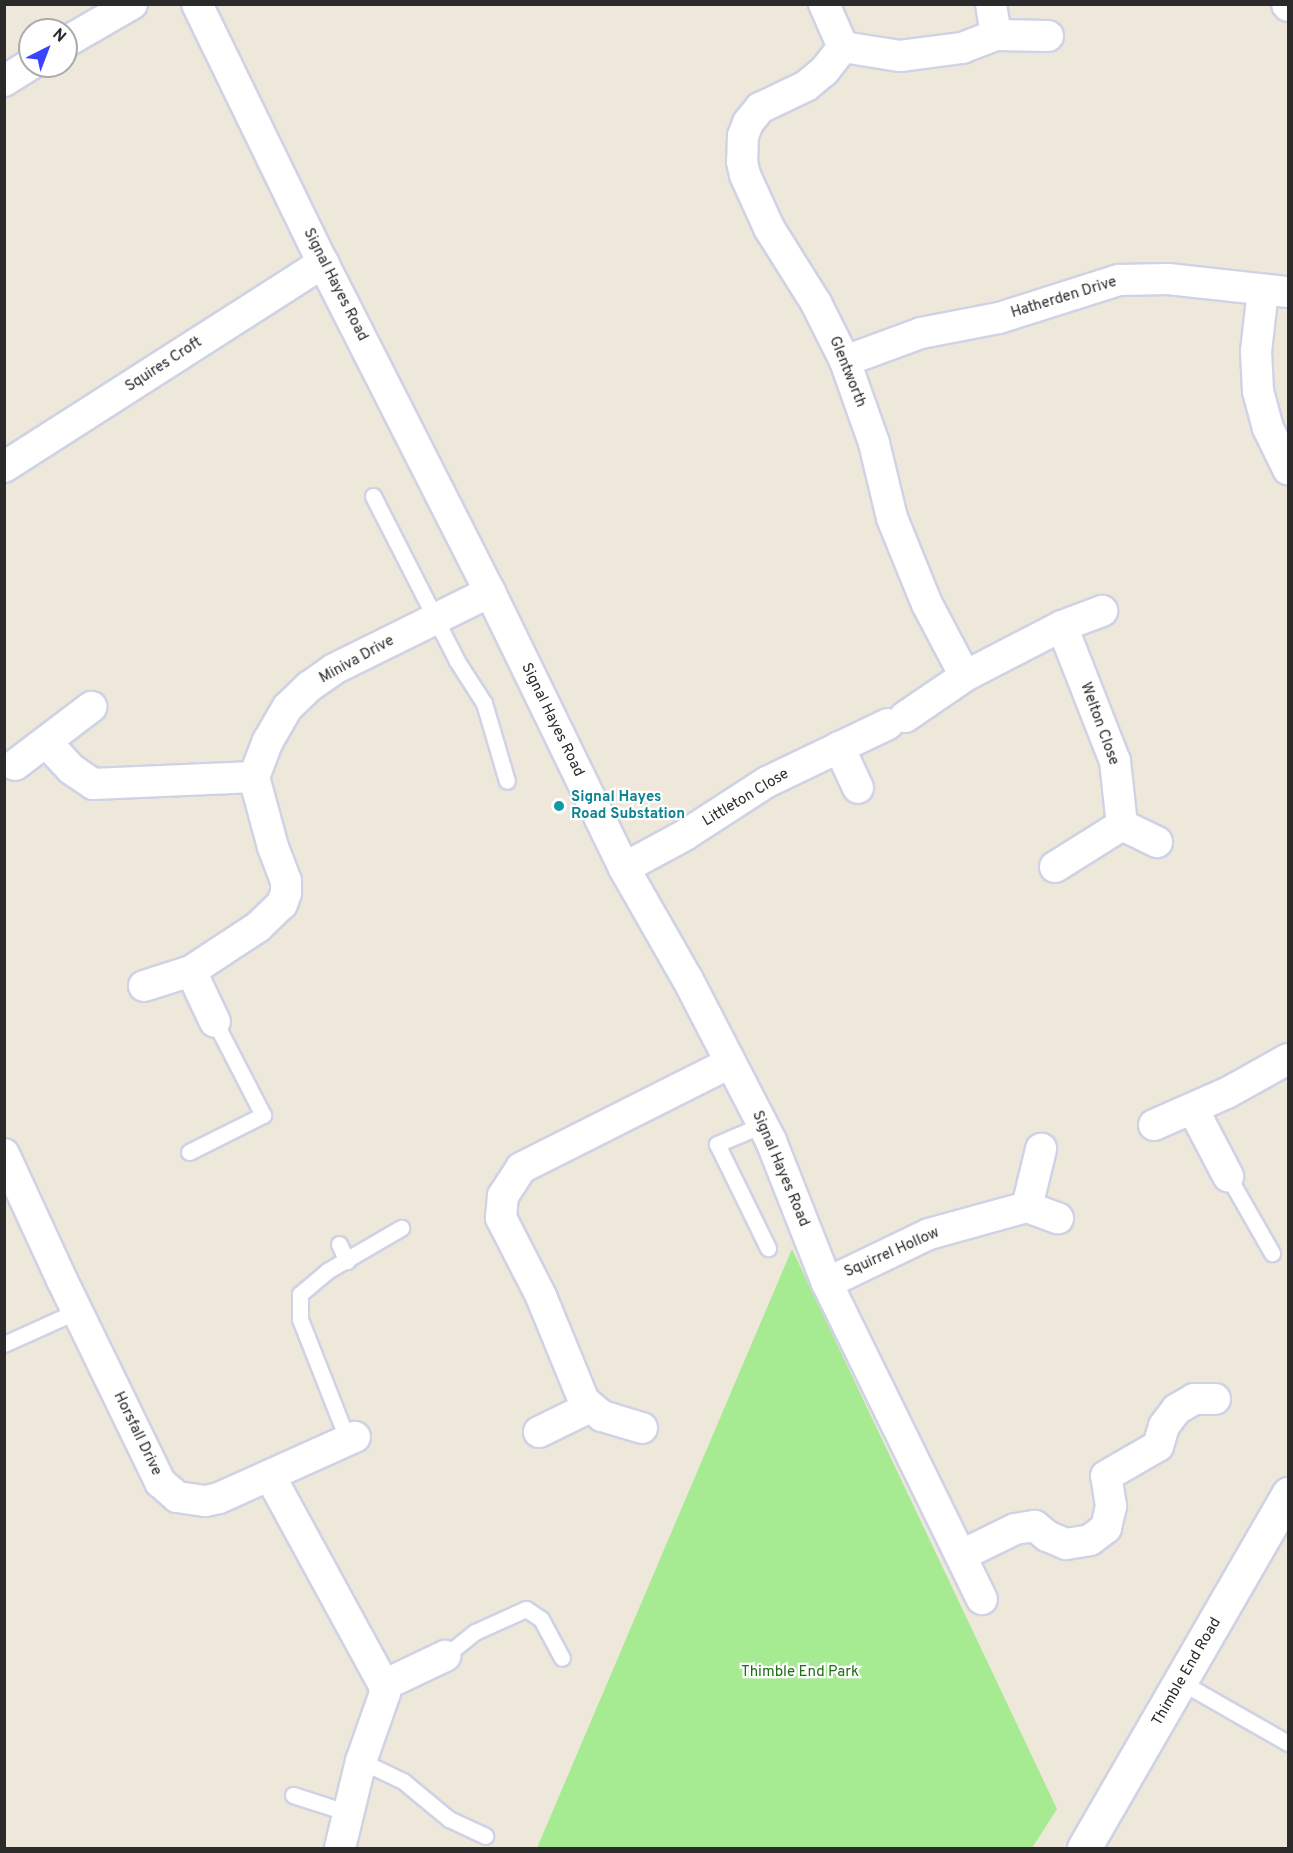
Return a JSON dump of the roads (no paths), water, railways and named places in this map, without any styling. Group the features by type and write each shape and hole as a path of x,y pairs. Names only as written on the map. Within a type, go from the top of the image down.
{"street":[{"path":"78,35 132,4"},
{"name":"Signal Hayes Road","path":"197,4 323,263 490,592 624,868 688,980 762,1125 827,1283 982,1599"},
{"path":"824,4 843,47 900,56 930,54 962,48 996,35 1048,36"},
{"path":"991,4 996,35"},
{"name":"Glentworth","path":"843,47 824,71 806,86 760,108 748,123 742,147 745,175 769,228 816,303 845,361 874,443 892,518 927,604 965,676"},
{"path":"4,81 18,72"},
{"name":"Squires Croft","path":"4,467 323,263"},
{"name":"Hatherden Drive","path":"845,361 921,333 999,318 1119,280 1168,279 1276,291"},
{"path":"1276,291 1256,351 1258,391 1268,428 1288,469"},
{"name":"Miniva Drive","path":"254,777 268,741 288,707 310,686 334,669 490,592"},
{"path":"965,676 1062,626 1102,611"},
{"name":"Welton Close","path":"1062,626 1115,761 1122,825"},
{"name":"Littleton Close","path":"624,868 685,835 767,782 897,721 965,676"},
{"path":"15,765 91,707"},
{"path":"46,742 71,769 93,784 254,777 273,847 286,881 286,894 272,916 191,970 144,986"},
{"path":"839,747 858,788"},
{"path":"1055,867 1122,825 1157,842"},
{"path":"191,970 215,1022"},
{"path":"1154,1125 1194,1109 1288,1059"},
{"path":"642,1428 602,1416 584,1401 541,1296 501,1218 503,1196 521,1168 730,1063"},
{"path":"1194,1109 1228,1176"},
{"path":"1041,1149 1027,1207 1058,1218"},
{"name":"Horsfall Drive","path":"4,1154 160,1482 177,1497 206,1501 270,1476 351,1439"},
{"name":"Squirrel Hollow","path":"827,1283 929,1234 1027,1207"},
{"path":"962,1556 1015,1529 1035,1526 1047,1536 1066,1544 1090,1540 1106,1528 1111,1506 1106,1476 1158,1446 1164,1426 1177,1409 1194,1400 1215,1399"},
{"path":"539,1432 591,1407"},
{"path":"270,1476 384,1684 385,1693 361,1761 340,1848"},
{"name":"Thimble End Road","path":"1084,1848 1288,1494"},
{"path":"384,1684 445,1656"}],"lane":[{"path":"373,496 457,661 484,703 507,781"},
{"path":"189,1152 263,1115 215,1022"},
{"path":"762,1125 717,1144 768,1248"},
{"path":"1228,1176 1272,1253"},
{"name":"Horsfall Drive","path":"351,1439 298,1310 300,1294 327,1271 401,1228"},
{"path":"339,1244 347,1261"},
{"path":"4,1344 77,1311"},
{"path":"445,1656 475,1632 526,1609 541,1619 562,1658"},
{"path":"1181,1682 1288,1743"},
{"path":"361,1761 403,1781 449,1819 485,1836"},
{"path":"293,1795 349,1813"}],"place":[{"name":"Signal Hayes Road Substation","path":"559,806"}],"park label":[{"name":"Thimble End Park","path":"800,1673"}]}
